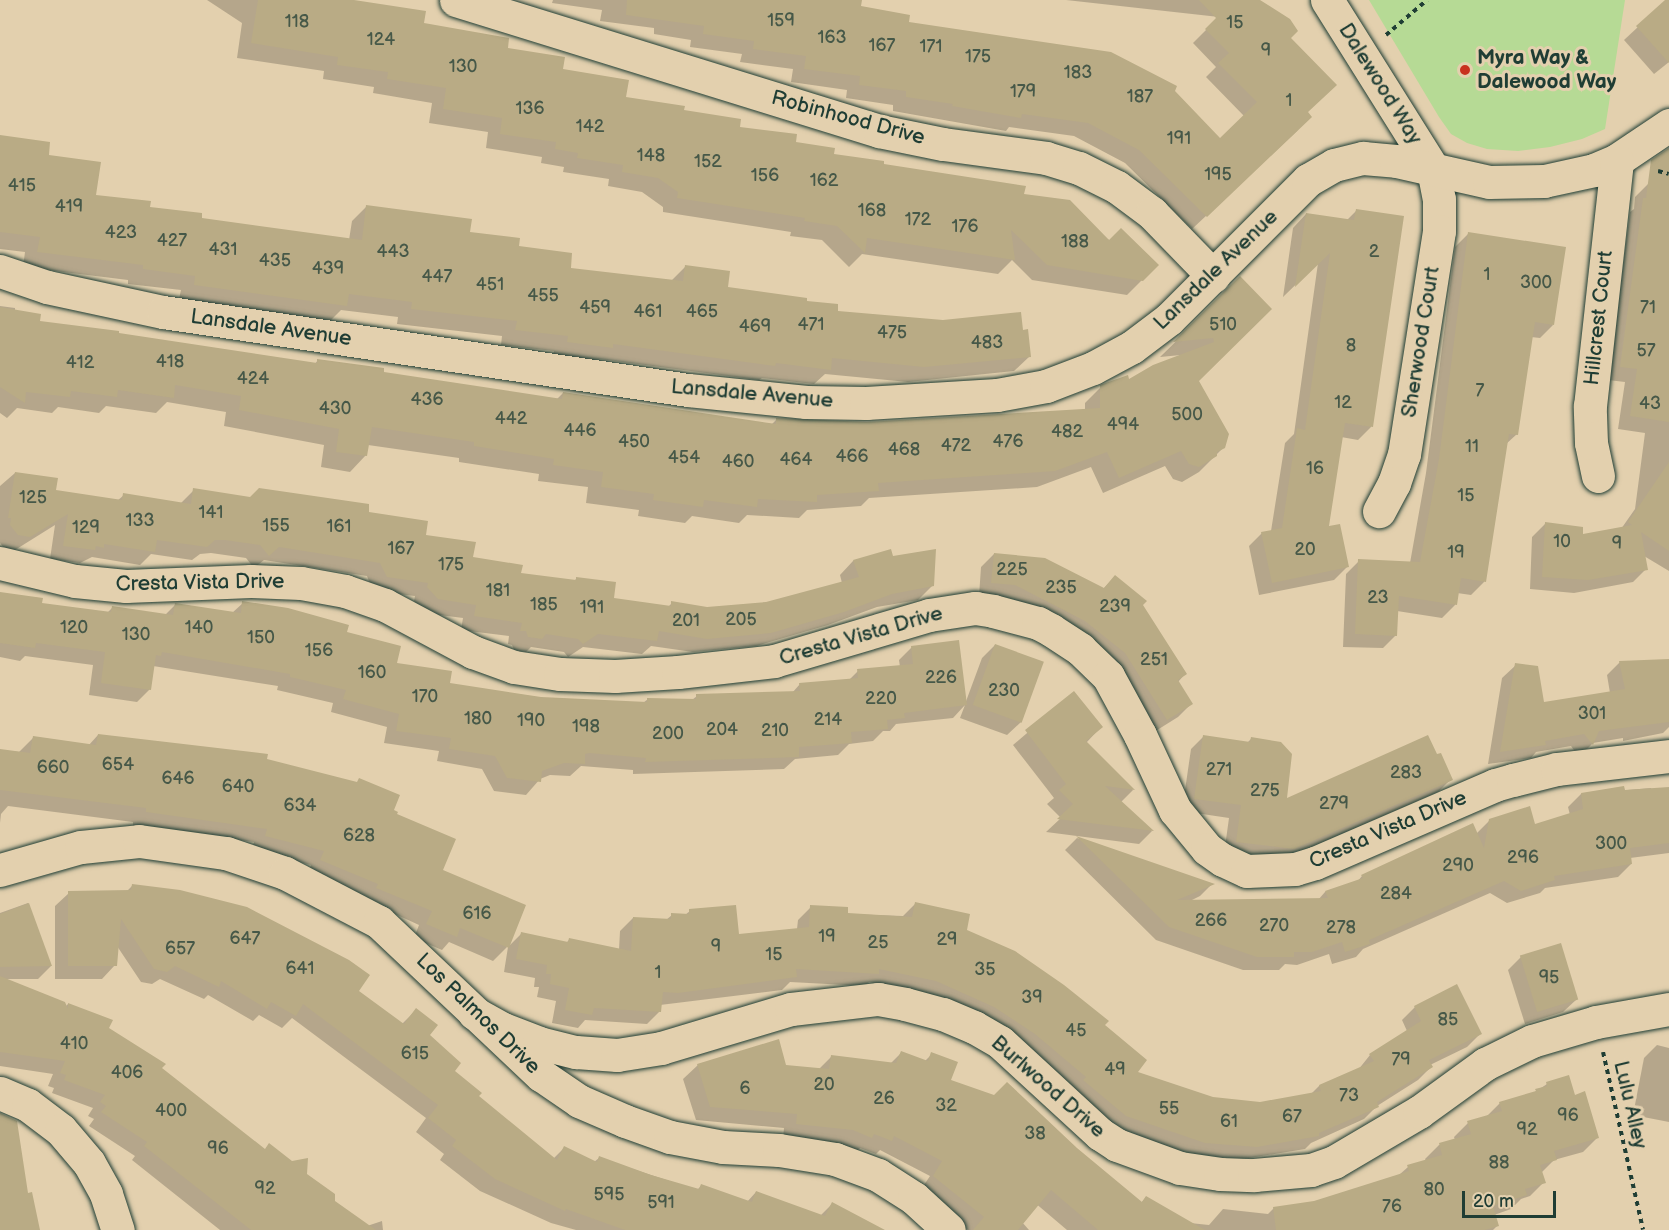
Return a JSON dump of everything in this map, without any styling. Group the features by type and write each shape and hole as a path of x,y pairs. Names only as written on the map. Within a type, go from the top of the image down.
{"street":[{"name":"Robinhood Drive","path":"456,0 879,131 943,144 1046,158 1079,168 1117,187 1152,213 1213,276"},
{"name":"Dalewood Way","path":"1327,0 1433,169"},
{"name":"Lansdale Avenue","path":"0,271 58,290 163,312 688,390 806,402 866,404 997,395 1046,386 1093,368 1132,347 1160,326 1213,276 1308,180 1334,165 1363,158 1396,161 1459,177 1518,183 1570,177 1617,160 1669,125"},
{"name":"Hillcrest Court","path":"1598,476 1591,443 1590,406 1617,160"},
{"name":"Sherwood Court","path":"1378,511 1394,483 1404,454 1439,231 1439,199 1433,169"},
{"name":"Cresta Vista Drive","path":"0,563 75,581 126,586 251,580 301,583 345,591 385,605 473,652 514,667 560,674 636,675 774,661 929,615 975,609 993,611 1038,623 1051,630 1080,649 1108,676 1135,725 1175,810 1207,849 1223,860 1247,871 1294,869 1315,863 1495,785 1513,780 1557,769 1669,756"},
{"name":"Los Palmos Drive","path":"0,870 81,847 139,841 226,853 285,873 379,921 541,1075 579,1101 670,1137 723,1147 779,1150 835,1159 878,1175 914,1197 949,1230"},
{"name":"Burlwood Drive","path":"474,1013 503,1029 539,1043 576,1052 617,1055 661,1048 790,1009 878,999 905,1004 943,1014 974,1027 1000,1042 1100,1134 1117,1145 1180,1168 1220,1174 1254,1175 1311,1170 1334,1162 1419,1112 1451,1087 1507,1051 1596,1022 1669,1009"},
{"path":"0,1093 28,1106 61,1130 89,1163 106,1194 118,1230"}],"path":[{"path":"1359,50 1390,33 1427,0"},
{"name":"Lulu Alley","path":"1596,1022 1643,1230"}],"green space":[{"path":"1369,0 1625,0 1605,129 1582,139 1550,147 1518,151 1487,149 1467,143 1451,134 1439,117"}],"building":[{"path":"258,0 354,0 426,11 424,23 509,38 508,48 565,57 563,69 629,80 626,97 685,106 684,110 741,119 740,127 797,134 796,142 835,148 834,154 1026,186 1024,194 1070,200 1109,240 1121,228 1159,265 1143,281 1047,265 1011,230 1015,260 867,238 865,253 837,226 804,221 805,218 677,198 678,192 658,178 622,172 623,165 577,158 578,153 555,149 556,142 500,134 502,118 443,109 446,88 387,79 388,72 337,65 338,57 251,43"},
{"path":"627,0 862,0 861,6 910,15 909,22 1111,52 1177,86 1175,91 1220,138 1257,102 1218,63 1229,53 1205,29 1216,18 1199,0 1260,0 1290,19 1298,31 1291,38 1337,85 1308,112 1312,117 1207,217 1139,150 1088,123 1022,114 1021,118 906,97 906,91 859,85 860,76 804,69 806,56 753,49 754,41 703,34 704,26 626,15"},
{"path":"1665,0 1669,0 1669,63 1636,26"},
{"path":"0,135 50,142 49,155 101,162 96,195 151,201 150,207 202,213 202,218 362,240 366,205 472,219 470,232 520,238 519,246 572,253 571,268 683,281 685,265 730,271 728,287 838,304 838,311 943,320 1021,312 1023,330 1028,329 1031,357 924,367 832,358 831,370 776,363 775,366 613,344 613,348 567,342 568,336 515,330 517,321 411,309 412,302 349,294 347,306 194,285 195,276 143,269 143,265 37,252 40,237 0,232"},
{"path":"1669,148 1669,422 1630,416 1637,369 1620,367 1643,198 1646,198 1651,160"},
{"path":"1356,209 1404,216 1373,427 1345,423 1329,526 1340,524 1349,567 1272,583 1261,532 1282,528 1297,428 1305,430 1330,253 1295,287 1306,213 1354,220"},
{"path":"1468,232 1566,247 1554,325 1535,322 1518,435 1509,434 1486,582 1461,578 1457,605 1399,596 1397,636 1355,634 1358,559 1420,562 1439,459"},
{"path":"1240,276 1272,309 1199,381 1229,434 1225,448 1199,467 1189,464 1181,451 1119,478 1107,452 1055,471 878,483 879,491 817,495 817,502 758,499 757,507 704,500 703,507 653,500 654,494 601,487 603,472 553,465 554,459 474,446 474,442 372,427 367,456 336,452 339,429 239,410 241,396 175,385 174,398 118,390 117,397 71,391 70,397 26,392 25,403 0,387 0,307 41,314 40,321 119,331 119,333 317,363 317,359 384,368 384,372 562,399 563,392 776,424 776,418 867,422 1100,408 1100,385 1128,375 1129,379 1153,365 1214,342 1213,338 1173,342"},
{"path":"1669,462 1669,551 1641,532 1648,570 1588,580 1542,577 1545,522 1583,527 1583,534 1632,525 1628,522"},
{"path":"15,472 58,478 56,490 122,500 123,493 191,504 193,488 250,497 259,488 369,504 369,512 428,521 426,535 476,542 473,557 523,565 521,573 616,582 614,598 671,606 671,601 707,607 766,602 859,577 853,560 891,549 893,556 936,549 934,586 892,594 844,612 771,633 707,639 659,631 657,641 598,634 583,644 578,639 546,634 542,639 528,637 526,631 520,631 522,623 474,616 476,605 438,599 427,587 428,583 387,577 380,563 279,547 269,556 260,545 225,540 215,540 207,547 157,540 155,552 104,544 104,548 96,546 95,550 63,546 68,514 30,537 18,535 10,525 11,518 8,518"},
{"path":"994,553 1045,558 1104,588 1115,575 1147,601 1143,605 1187,674 1178,680 1193,704 1167,720 1125,653 1085,621 1015,585 991,583"},
{"path":"0,592 43,598 42,603 111,612 112,606 173,615 175,603 241,613 242,601 288,608 349,625 347,632 401,646 397,663 452,671 450,683 541,697 647,702 647,698 696,699 696,694 800,691 799,683 858,678 857,669 913,664 911,646 959,640 967,705 904,713 905,718 887,720 888,729 851,732 852,743 799,747 799,757 645,762 646,758 589,753 585,754 585,764 564,763 542,771 541,782 507,778 495,756 449,749 451,738 396,731 399,714 343,699 346,690 290,677 290,674 162,652 161,656 156,655 151,690 101,683 105,652 36,643 35,648 0,643"},
{"path":"995,644 1044,662 1022,723 973,705"},
{"path":"1669,659 1669,722 1599,731 1593,745 1584,734 1545,741 1546,745 1500,752 1515,663 1538,666 1544,702 1625,689 1619,661"},
{"path":"1074,691 1103,727 1086,741 1135,790 1105,786 1154,831 1057,819 1073,804 1059,790 1066,784 1025,730"},
{"path":"98,734 268,754 267,759 357,782 359,778 400,795 394,810 398,812 397,814 456,839 443,870 526,905 509,948 460,928 457,937 426,924 432,911 376,888 378,884 320,860 324,851 265,836 267,829 146,812 146,808 0,790 0,749 30,753 33,736 96,745"},
{"path":"1203,735 1250,742 1251,737 1281,742 1292,754 1287,798 1428,735 1437,754 1441,753 1453,780 1294,849 1236,842 1241,805 1194,799"},
{"path":"1624,786 1625,790 1669,787 1669,843 1630,848 1632,864 1554,876 1555,880 1521,891 1504,881 1369,940 1370,944 1345,952 1342,942 1312,952 1294,952 1294,957 1257,957 1169,927 1076,836 1215,884 1177,900 1328,898 1325,891 1363,878 1361,875 1473,823 1484,848 1489,819 1530,806 1535,824 1583,809 1581,793"},
{"path":"132,884 180,890 247,907 349,960 370,975 359,991 404,1024 416,1008 438,1025 430,1035 461,1063 455,1071 482,1093 479,1096 557,1160 564,1146 597,1162 599,1156 651,1175 699,1189 701,1184 752,1202 756,1191 825,1216 832,1202 885,1230 625,1230 566,1209 565,1211 495,1179 452,1146 456,1140 428,1118 438,1105 303,1004 296,1016 271,1002 267,1009 221,981 219,987 175,966 167,972 154,969 121,919 117,966 68,966 68,891 131,890"},
{"path":"915,902 970,914 967,930 1015,951 1064,985 1109,1021 1105,1025 1147,1060 1138,1072 1213,1097 1260,1102 1321,1091 1319,1085 1374,1061 1369,1054 1421,1021 1414,1006 1457,984 1482,1034 1429,1060 1433,1067 1377,1102 1379,1107 1319,1133 1319,1136 1257,1147 1205,1143 1126,1116 1083,1080 1086,1077 1035,1034 994,1007 936,981 879,969 879,974 796,969 797,977 678,993 663,992 661,1012 594,1008 592,1015 565,1010 569,988 550,984 551,974 546,974 547,965 516,959 521,932 568,942 569,938 631,951 633,917 671,919 671,913 689,914 689,909 736,905 739,934 809,927 810,905 848,907 848,913 912,917"},
{"path":"29,903 52,966 0,967 0,914"},
{"path":"1561,943 1578,999 1537,1012 1520,956"},
{"path":"0,976 65,1002 68,1009 68,1003 113,1020 109,1028 166,1064 162,1068 265,1149 269,1143 292,1161 308,1158 307,1174 335,1194 335,1201 376,1230 251,1230 144,1146 147,1142 101,1112 106,1106 100,1102 105,1095 64,1080 66,1075 60,1073 65,1061 0,1052"},
{"path":"779,1039 786,1065 829,1069 831,1055 896,1063 901,1051 928,1061 931,1052 958,1062 951,1080 994,1095 1007,1082 1077,1148 1142,1202 1146,1196 1205,1230 1098,1230 1051,1190 1018,1230 973,1230 984,1217 933,1176 942,1161 894,1136 892,1141 874,1134 872,1138 853,1130 796,1124 797,1114 710,1107 697,1064"},
{"path":"1569,1075 1575,1095 1585,1091 1599,1138 1554,1151 1557,1160 1540,1165 1546,1183 1525,1189 1527,1195 1493,1206 1499,1226 1485,1230 1276,1230 1273,1207 1314,1201 1409,1171 1407,1165 1442,1155 1439,1143 1471,1134 1467,1121 1502,1111 1499,1102 1536,1091 1535,1089 1547,1086 1546,1082"},
{"path":"0,1113 17,1121 28,1193 32,1192 40,1230 0,1230"}],"place":[{"name":"Myra Way & Dalewood Way","path":"1465,70"}]}
